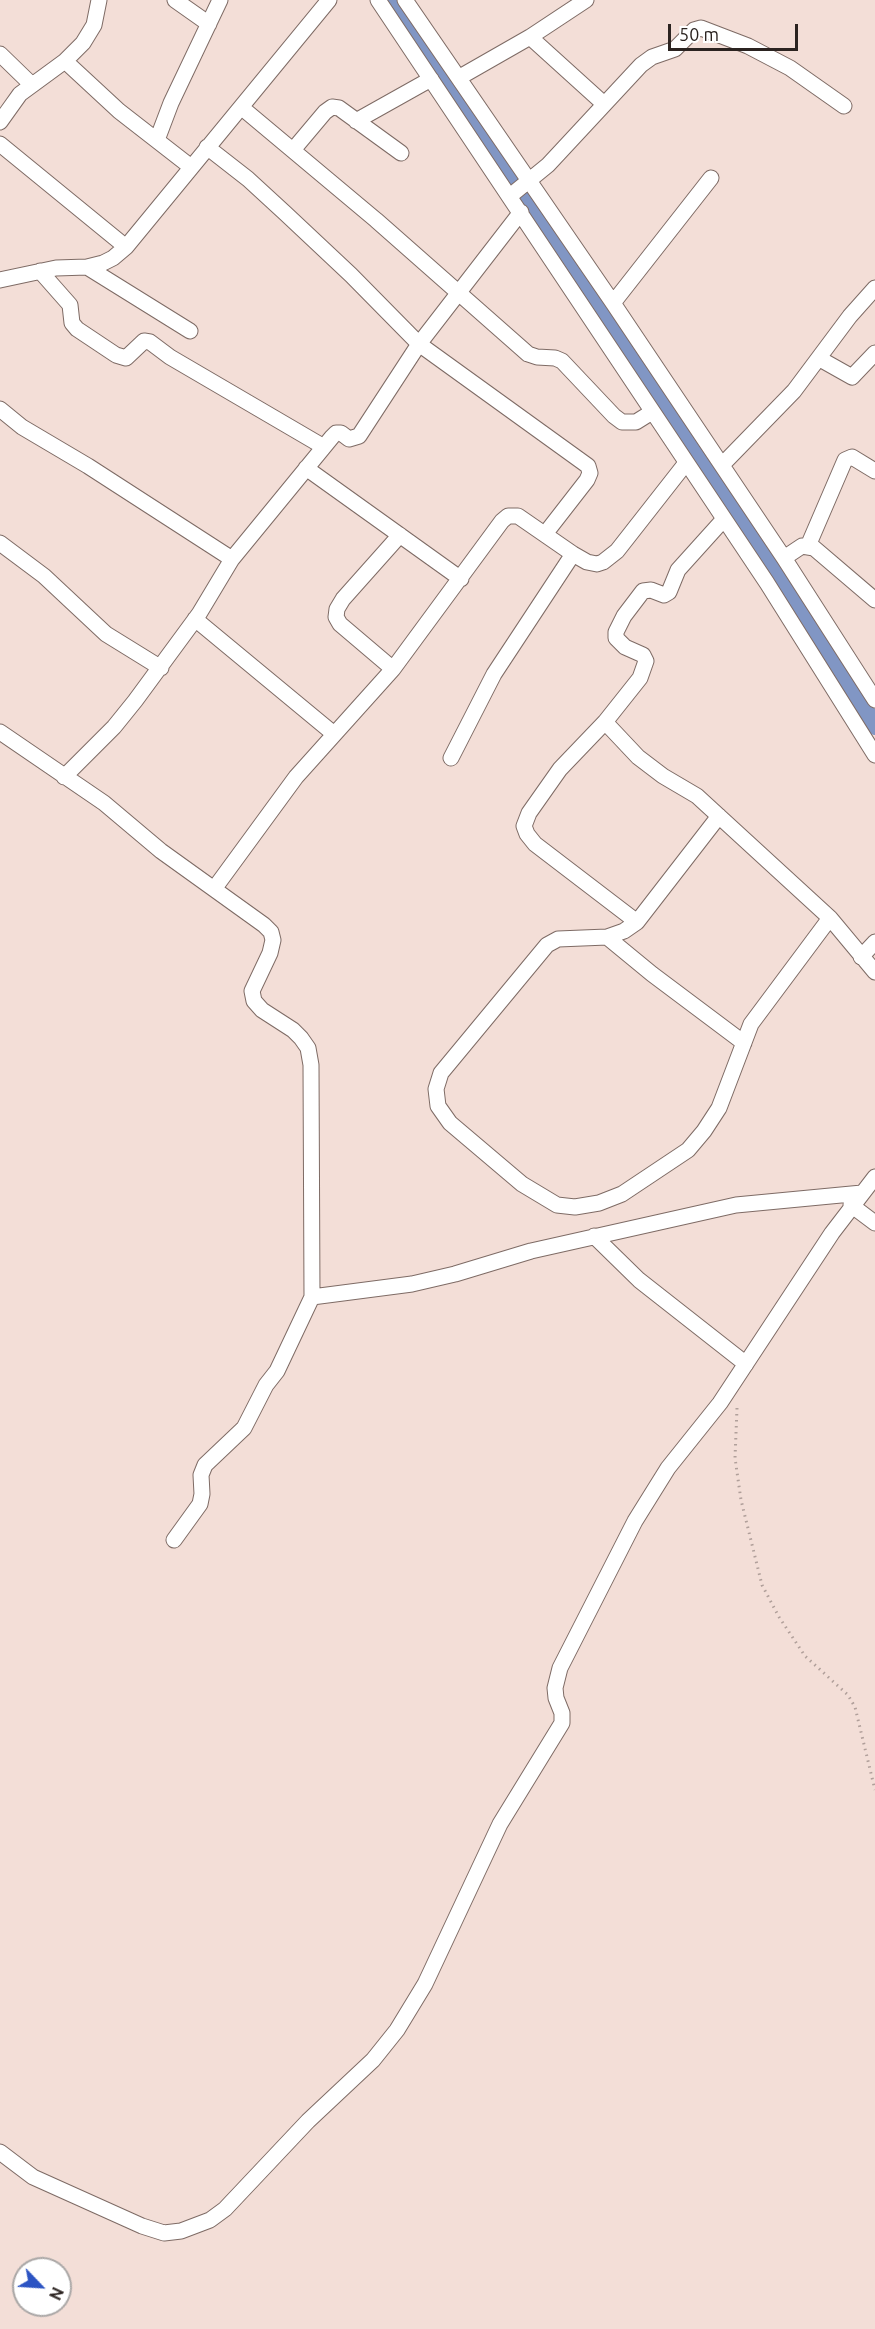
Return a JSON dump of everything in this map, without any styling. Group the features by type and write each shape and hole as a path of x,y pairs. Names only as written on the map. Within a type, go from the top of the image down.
{"street":[{"path":"2,114 20,94 65,61 83,43 94,25 99,0"},
{"path":"175,0 208,24"},
{"path":"157,140 171,103 220,0"},
{"path":"0,280 40,271 87,267 103,263 126,247 329,0"},
{"path":"460,77 530,37 586,0"},
{"path":"393,3 460,77 519,189 521,212 596,330 767,584 875,755"},
{"path":"393,3 431,79 613,303 784,558 875,700"},
{"path":"519,189 548,165 641,64 652,57 675,49 694,30 701,28 748,46 790,68 844,106"},
{"path":"530,37 604,104"},
{"path":"0,54 32,85"},
{"path":"65,61 101,96 191,167"},
{"path":"356,121 431,79"},
{"path":"241,107 528,354 562,361 622,422 636,422 652,412"},
{"path":"293,150 332,107 339,108 401,153"},
{"path":"0,144 126,247"},
{"path":"207,147 248,179 285,213 351,275 419,344 588,466 590,473 587,480 545,534"},
{"path":"613,303 711,178"},
{"path":"64,777 114,727 161,668 232,559 336,433 341,433 349,439 359,436 419,344 521,212"},
{"path":"87,267 190,331"},
{"path":"40,271 70,305 72,323 77,329 116,355 126,358 144,341 150,342 170,357 324,447"},
{"path":"722,465 779,407 820,359 850,316 875,288"},
{"path":"820,359 848,377 869,370 875,353"},
{"path":"0,409 22,428 88,466 232,559"},
{"path":"808,546 845,460 852,457 875,471"},
{"path":"214,889 296,777 393,669 502,521 508,516 518,516 573,554 587,562 597,564 611,557 686,463"},
{"path":"306,468 461,579"},
{"path":"637,922 535,844 524,826 529,813 560,770 640,678 646,661 644,655 625,647 616,638 616,632 624,616 644,591 651,590 664,595 669,592 678,570 724,519"},
{"path":"393,669 340,624 336,617 337,609 343,599 400,535"},
{"path":"0,543 44,576 106,634 161,668"},
{"path":"784,558 796,549 808,546 814,548 875,600"},
{"path":"451,758 494,674 573,554"},
{"path":"195,619 334,735"},
{"path":"604,722 638,758 697,796 830,918 848,936 861,957 875,972"},
{"path":"0,732 104,803 161,851 271,932 273,940 270,953 252,991 254,1002 262,1010 293,1030 308,1048 311,1065 312,1297 276,1371 266,1385 244,1428 205,1465 201,1475 200,1504 174,1540"},
{"path":"719,816 637,922 624,931 607,937 558,939 547,945 441,1073 436,1089 438,1106 450,1122 522,1184 557,1205 575,1207 599,1203 622,1194 688,1150 704,1131 719,1108 751,1024 830,918"},
{"path":"607,937 744,1043"},
{"path":"861,957 875,942"},
{"path":"0,2152 33,2177 142,2226 164,2233 181,2231 210,2220 225,2209 308,2121 373,2060 397,2030 425,1984 500,1824 562,1722 562,1713 555,1688 560,1668 634,1521 668,1467 720,1403 743,1370 777,1313 851,1205 875,1176"},
{"path":"312,1297 412,1284 455,1274 531,1251 736,1205 862,1192"},
{"path":"851,1205 875,1223"},
{"path":"594,1236 639,1280 743,1370"}],"path":[{"path":"743,1370 735,1458 741,1500 762,1585 779,1617 805,1656 848,1695 855,1707 875,1790"}],"waterway":[{"path":"390,0 821,641 875,726"}]}
